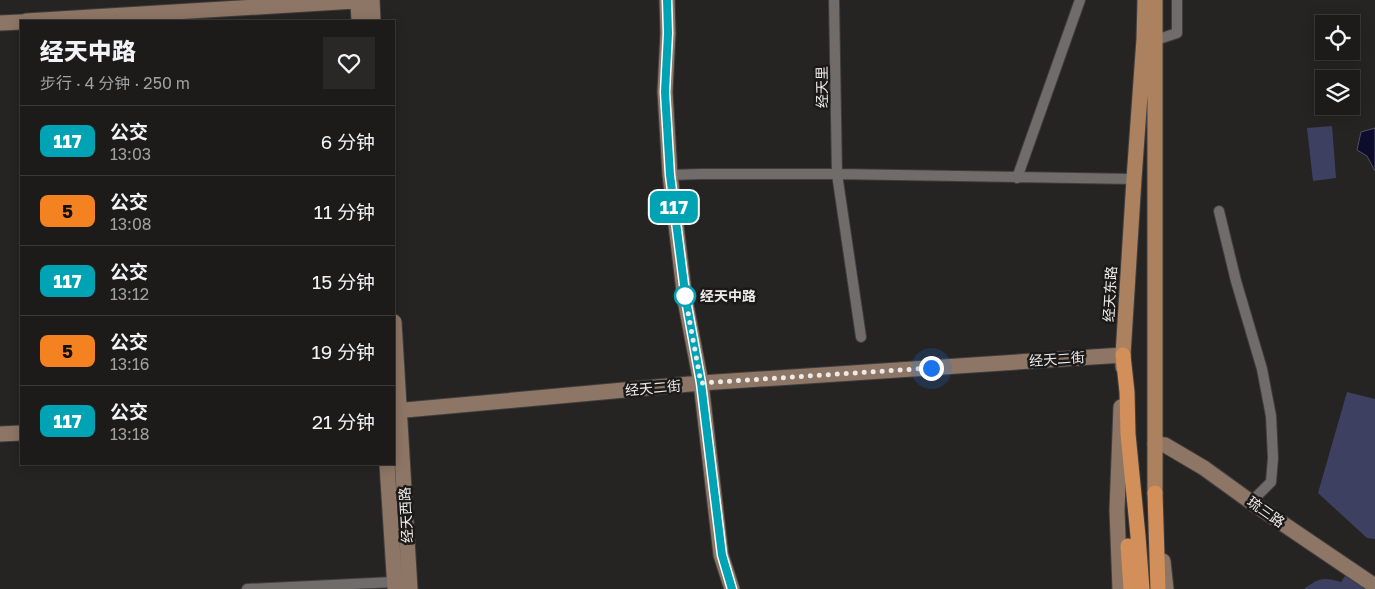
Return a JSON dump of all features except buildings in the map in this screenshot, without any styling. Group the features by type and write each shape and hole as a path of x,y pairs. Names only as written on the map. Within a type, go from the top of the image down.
{"highway":[{"name":"经天东路","path":"1123,355 1142,589"},
{"path":"1128,434 1127,511 1131,589"},
{"path":"1155,493 1158,589"}],"main road":[{"name":"经天东路","path":"1123,355 1145,0"},
{"path":"1155,0 1155,493"}],"street":[{"path":"58,20 367,0"},
{"path":"359,20 367,0"},
{"path":"367,0 373,20"},
{"path":"667,0 668,33 665,92 670,175 686,300 701,383 722,555 732,589"},
{"name":"经天里","path":"834,0 837,174 861,337"},
{"path":"1017,178 1080,0"},
{"path":"1156,40 1177,33 1177,0"},
{"path":"0,23 20,22"},
{"path":"670,175 837,174 1134,179"},
{"path":"1220,211 1236,281 1262,369 1271,416 1273,458 1271,482 1251,502"},
{"name":"经天西路","path":"395,351 397,410 410,589"},
{"path":"1120,589 1117,510 1123,355"},
{"name":"经天二街","path":"397,410 701,383 1123,355"},
{"path":"0,434 20,433"},
{"name":"琉三路","path":"1155,444 1166,445 1204,468 1375,586"},
{"name":"经天西路","path":"387,465 394,586"},
{"path":"1155,493 1166,589"},
{"path":"247,589 394,586"}],"shaded area":[{"path":"1332,126 1336,178 1313,181 1307,128"},
{"path":"1375,128 1375,171 1367,156 1357,150 1361,132"},
{"path":"1347,392 1375,399 1375,539 1367,538 1318,493"},
{"path":"1347,573 1371,589 1304,589 1321,580 1330,579 1341,582"}],"bus line":[{"name":"117","path":"667,0 668,33 665,92 670,175 686,300 701,383 722,555 732,589"}],"place":[{"name":"经天中路","path":"685,296"}],"route":[{"path":"685,296 701,383 931,368"}]}
